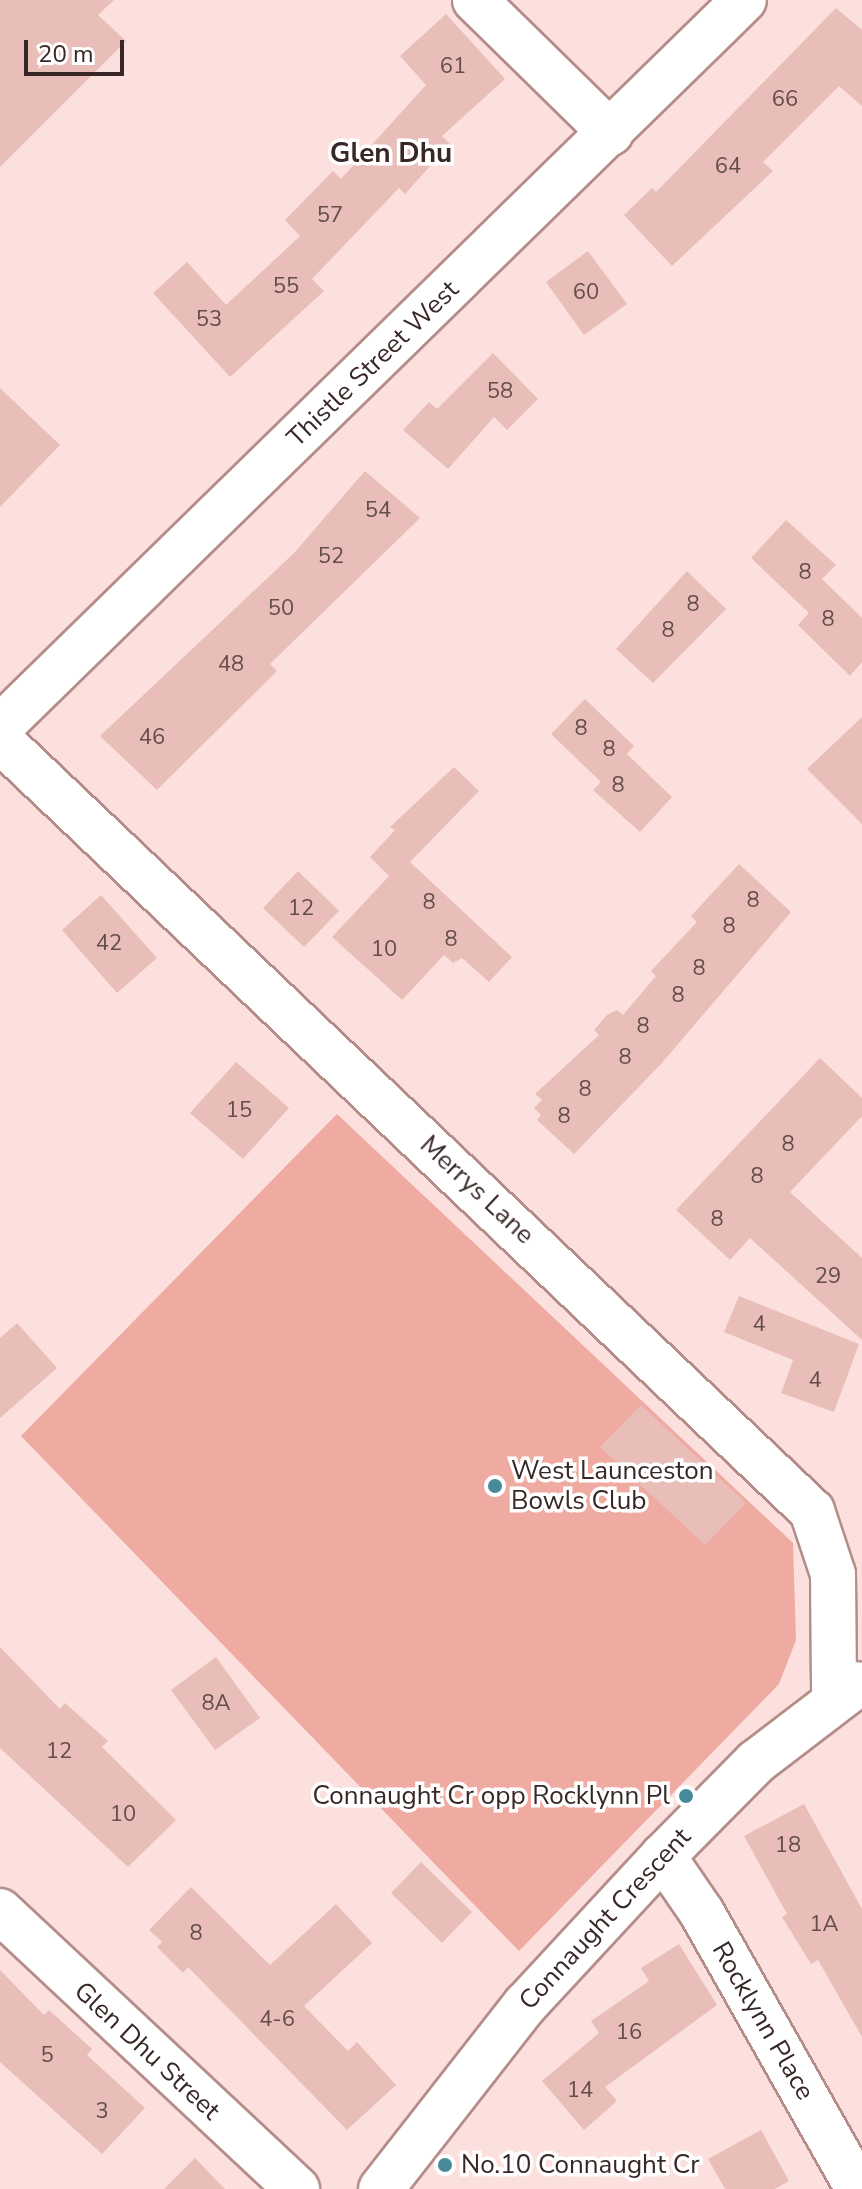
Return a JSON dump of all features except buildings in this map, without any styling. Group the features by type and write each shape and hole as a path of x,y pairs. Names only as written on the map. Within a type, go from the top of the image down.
{"street":[{"path":"475,0 611,133"},
{"name":"Thistle Street West","path":"0,727 744,0"},
{"name":"Merrys Lane","path":"0,740 812,1511 833,1574 848,1690"},
{"name":"Connaught Crescent","path":"381,2189 525,2005 663,1856 756,1762 848,1690"},
{"name":"Rocklynn Place","path":"663,1856 702,1913 858,2189"},
{"name":"Glen Dhu Street","path":"0,1911 297,2189"}],"shaded area":[{"path":"337,1114 793,1543 796,1640 779,1684 519,1951 21,1436"}],"place":[{"name":"West Launceston Bowls Club","path":"495,1486"},
{"name":"Connaught Cr opp Rocklynn Pl","path":"686,1796"},
{"name":"No.10 Connaught Cr","path":"445,2165"}],"district":[{"name":"Glen Dhu","path":"391,153"}]}
